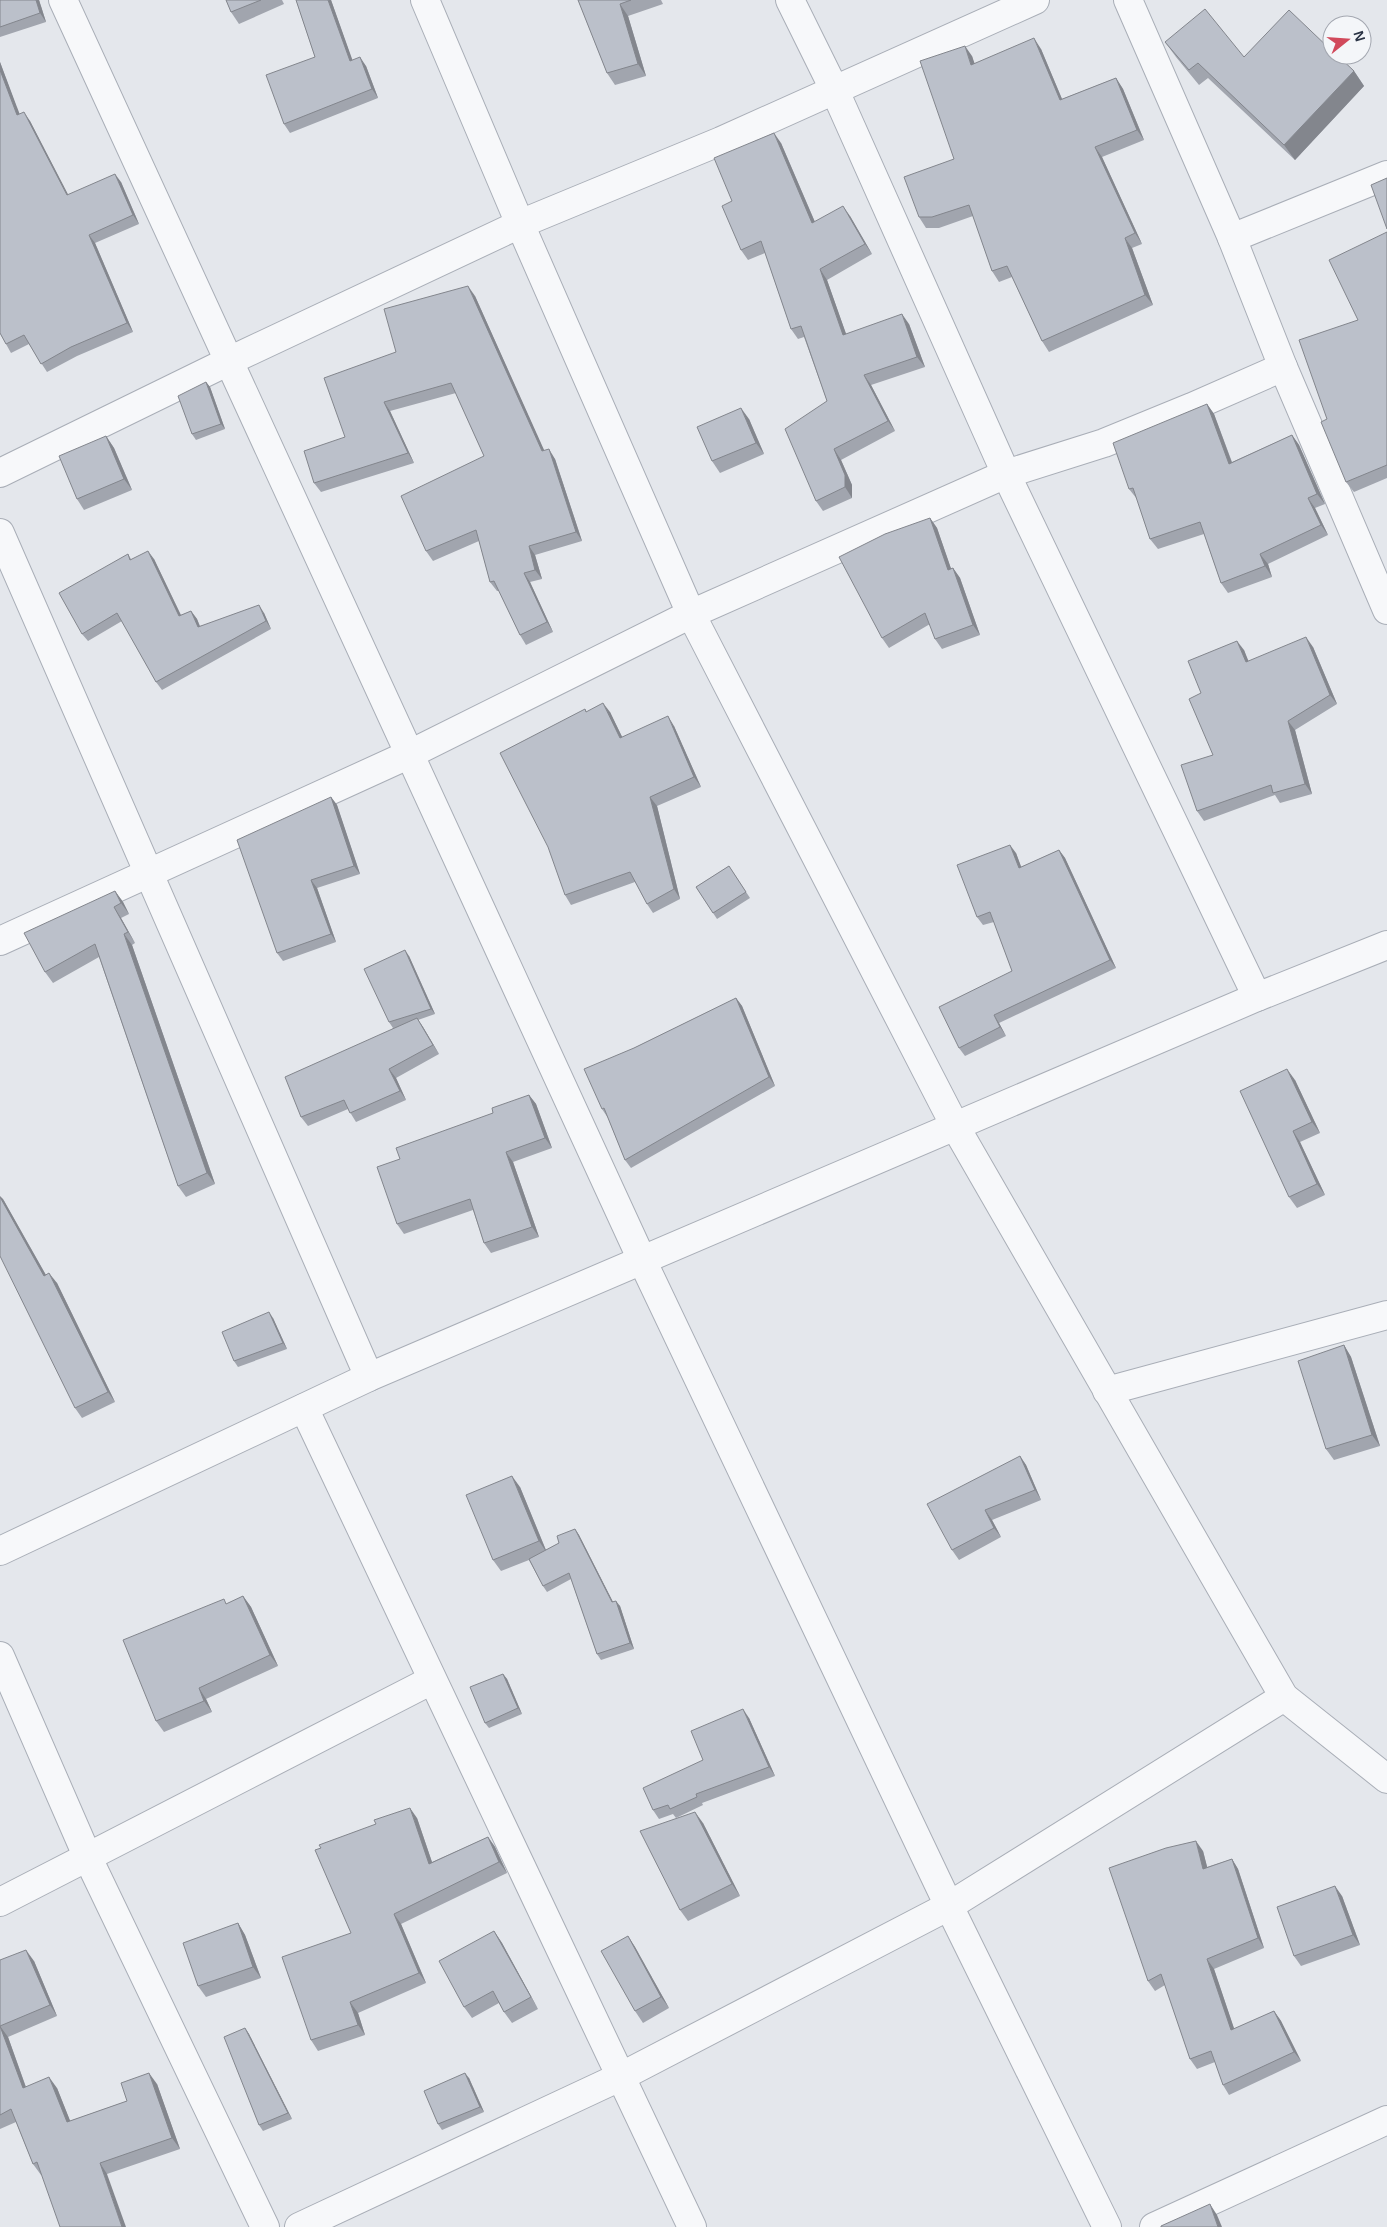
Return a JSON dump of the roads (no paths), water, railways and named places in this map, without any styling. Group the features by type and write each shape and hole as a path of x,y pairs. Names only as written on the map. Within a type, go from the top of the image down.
{"street":[{"path":"63,0 642,1260 949,1906 1107,2227"},
{"path":"425,0 520,224 690,614 955,1126 1284,1698 1387,1779"},
{"path":"790,0 835,92 1006,474 1257,997"},
{"path":"0,472 229,361 520,224 835,92 1035,0"},
{"path":"1128,0 1232,238 1283,367 1387,610"},
{"path":"1232,238 1387,175"},
{"path":"0,941 410,754 690,614 1006,474 1104,443 1283,367"},
{"path":"0,533 369,1377"},
{"path":"0,1551 369,1377 1257,997 1387,945"},
{"path":"1107,1391 1387,1314"},
{"path":"304,1408 692,2227"},
{"path":"0,1656 88,1858 265,2227"},
{"path":"0,1902 432,1680"},
{"path":"299,2227 622,2076 949,1906 1284,1698"},
{"path":"1154,2227 1387,2120"}]}
